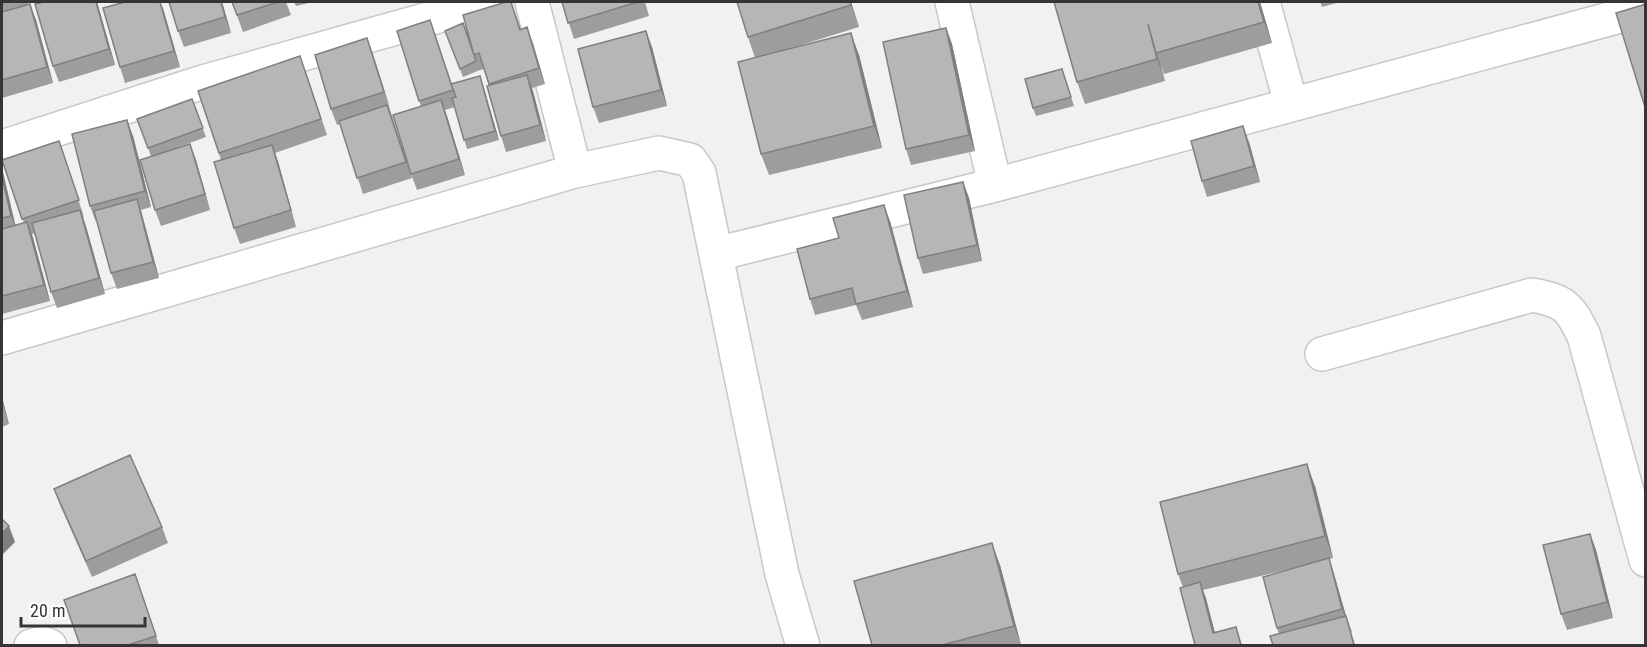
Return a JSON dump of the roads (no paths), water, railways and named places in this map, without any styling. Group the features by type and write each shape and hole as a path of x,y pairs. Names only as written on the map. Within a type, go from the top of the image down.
{"street":[{"path":"2,147 203,82 489,2"},
{"path":"532,2 575,171"},
{"path":"952,2 995,185"},
{"path":"1263,2 1291,104"},
{"path":"716,254 995,185 1291,104 1581,13 1646,9"},
{"path":"2,338 575,171 659,153 690,160 699,173 782,574 803,645"},
{"path":"1322,354 1532,295 1554,299 1572,312 1584,336 1646,560"},
{"path":"31,645 42,643 50,645"}]}
